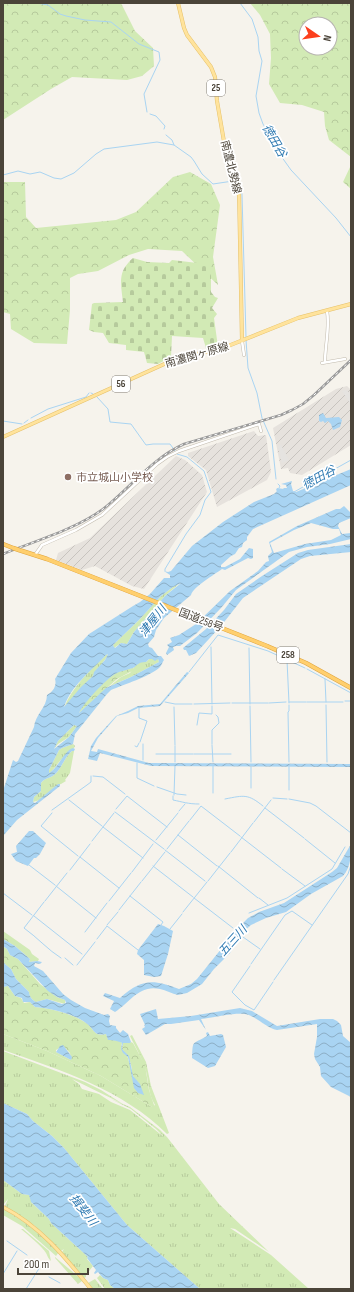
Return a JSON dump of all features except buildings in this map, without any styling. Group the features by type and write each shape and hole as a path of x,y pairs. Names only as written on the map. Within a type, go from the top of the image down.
{"highway":[{"name":"国道258号","path":"3,544 47,559 267,646 306,663 351,688"}],"main road":[{"name":"南濃北勢線","path":"178,3 187,35 211,67 215,77 217,101 227,159 240,196 242,341"},
{"name":"南濃関ヶ原線","path":"3,437 167,363 228,346 298,318 351,304"},
{"path":"3,1207 25,1220 50,1242 65,1256 91,1289"}],"street":[{"path":"327,311 328,326 324,362 345,359"},
{"path":"242,341 244,355"},
{"path":"35,556 42,546 102,516 157,464 176,453 259,424 261,431"}],"shaded area":[{"path":"347,386 351,390 351,445 302,475 290,473 288,468 281,469 273,428 336,389"},
{"path":"346,390 351,394 351,405 342,391"},
{"path":"254,431 258,436 266,435 271,472 267,480 217,507 206,470 188,456 188,453"},
{"path":"281,445 289,460 282,463 278,446"},
{"path":"176,456 185,460 202,475 207,492 144,589 132,586 95,566 82,570 56,560 58,553 90,538"}],"green space":[{"path":"3,3 121,3 135,31 153,48 154,66 142,76 127,80 72,77 3,120"},
{"path":"250,3 351,3 351,157 329,140 325,126 324,112 302,105 280,103 269,84 271,58 270,34 260,15"},
{"path":"351,165 351,189 343,182"},
{"path":"190,172 211,184 220,205 213,257 218,285 182,251 148,249 129,255 98,271 78,274 70,278 70,310 67,344 34,343 11,329 10,314 3,312 3,182 25,182 26,217 36,228 116,220 136,212 173,177"},
{"path":"133,258 147,262 169,263 172,260 206,264 211,272 211,292 218,298 212,308 217,314 214,318 218,347 209,349 206,348 203,338 172,336 171,357 158,364 147,363 144,352 126,350 126,345 109,343 103,333 89,330 92,304 123,302 121,283 122,273 124,268"},
{"path":"180,583 165,596 134,632 127,644 121,643 114,648 113,645 161,596"},
{"path":"108,654 93,676 64,708 67,700 82,679"},
{"path":"149,659 158,659 159,662 110,686 121,677 130,673 140,662 146,662"},
{"path":"133,668 134,670 117,679 79,713 89,697 110,677 115,673"},
{"path":"74,725 77,726 69,737 58,744 54,749 58,741"},
{"path":"73,744 75,746 74,748 63,757 49,773 59,750"},
{"path":"72,751 74,751 70,773 65,780 66,781 57,785 40,800 33,802 34,797 41,791 41,783 57,772"},
{"path":"3,931 30,950 32,954 39,959 38,961 29,962 30,959 15,946 3,939"},
{"path":"3,945 10,955 18,959 40,984 57,997 65,1000 65,1004 47,999 36,1002 33,1000 29,992 16,979 11,969 3,961"},
{"path":"8,986 15,996 21,998 24,1003 30,1002 35,1007 61,1012 75,1017 89,1025 94,1032 102,1035 106,1034 108,1039 122,1043 122,1049 123,1043 131,1042 145,1065 149,1090 155,1108 101,1076 47,1051 3,1034 3,987","holes":["63,1046 70,1053 71,1060 56,1052 56,1050"]},
{"path":"3,1034 47,1051 101,1076 152,1107 155,1105 150,1093 146,1071 141,1057 130,1036 132,1035 146,1062 151,1086 169,1133 167,1134 131,1105 111,1093 47,1065 3,1050"},
{"path":"3,1051 85,1082 101,1090 123,1104 72,1079 79,1084 82,1089 99,1094 111,1102 130,1110 164,1137 131,1109 111,1099 130,1107 160,1130 219,1204 269,1252 235,1229 230,1228 271,1255 309,1289 200,1289 127,1225 64,1148 52,1136 33,1121 27,1114 3,1103"},
{"path":"3,1180 22,1194 29,1195 32,1203 49,1219 51,1223 88,1257 87,1259 93,1266 86,1277 84,1278 62,1252 64,1249 61,1251 35,1226 5,1206 8,1199 3,1205"},
{"path":"3,1208 33,1228 59,1252 56,1256 22,1226 3,1215"},
{"path":"21,1229 23,1229 49,1251 51,1261 44,1250"},
{"path":"55,1257 81,1279 82,1281 78,1284"},
{"path":"100,1275 108,1280 110,1285 115,1289 105,1289 97,1278"},
{"path":"95,1279 103,1289 93,1289 88,1283"}],"water":[{"path":"323,413 326,418 339,417 342,420 340,427 333,430 328,421 325,423 323,421 319,421 319,415"},
{"name":"津屋川","path":"351,469 351,485 253,529 247,537 247,540 243,543 242,547 221,565 221,567 225,567 240,559 249,548 253,549 253,558 248,558 225,570 222,569 200,584 191,595 164,618 156,630 154,637 148,644 158,656 161,656 164,660 161,666 149,674 111,690 107,694 75,734 73,744 59,750 49,773 70,749 75,749 67,756 57,772 41,783 41,791 34,797 33,802 35,803 58,784 60,784 60,786 17,820 3,836 3,791 13,760 16,762 18,761 34,727 36,719 45,703 47,695 54,688 55,679 71,653 89,634 140,602 150,594 164,578 170,578 170,575 164,571 171,571 192,546 223,522 254,502 274,494 277,491 277,488 287,488 286,485 281,484 292,481 291,484 293,491 296,492","holes":["181,583 165,596 134,632 127,644 121,643 115,648 113,645 161,596","108,654 105,660 94,672 93,676 81,687 64,707 71,692","149,659 155,661 158,659 159,662 106,688 79,713 90,698 111,677 119,672 146,662","74,725 77,726 69,737 54,749 58,741"]},
{"path":"344,506 351,513 351,518 339,523 338,526 342,534 351,533 351,539 289,552 236,590 197,633 180,646 173,647 174,650 167,655 166,653 169,647 167,645 172,642 170,638 179,635 196,624 230,591 258,571 266,562 269,561 268,556 272,552 269,542 297,526 336,509 340,509","holes":["311,523 333,529 339,529 341,535 331,540 305,544 274,553 270,543"]},
{"path":"351,544 351,552 310,556 301,559 243,598 221,626 196,653 189,656 186,650 184,650 183,648 206,629 224,610 236,594 298,553 308,550"},
{"path":"187,672 189,673 160,706 138,708 117,716 98,738 91,751 97,752 98,749 149,763 351,764 351,767 151,766 100,753 97,761 88,759 91,746 96,738 116,716 138,706 160,704"},
{"path":"29,831 33,831 46,843 40,854 34,858 28,866 16,861 11,854 17,852 16,846"},
{"name":"五三川","path":"351,844 351,857 349,865 343,876 311,894 286,912 266,918 251,925 242,933 230,953 202,984 187,993 178,995 160,989 147,989 141,991 115,1012 110,1009 114,1001 103,996 105,993 120,998 141,984 154,982 179,989 191,984 197,979 238,928 248,918 259,912 284,903 332,872 337,868"},
{"path":"158,924 173,931 161,976 154,977 144,975 144,960 137,954 138,950"},
{"path":"3,939 15,946 30,959 29,962 42,962 40,964 35,963 34,966 43,971 63,994 85,1008 104,1015 108,1014 110,1016 110,1025 116,1026 120,1033 123,1030 128,1034 131,1042 123,1043 122,1049 129,1056 133,1076 140,1084 144,1095 138,1093 134,1088 128,1057 121,1049 122,1043 108,1040 106,1034 102,1035 94,1032 89,1025 69,1014 35,1007 30,1002 23,1002 22,998 15,996 8,986 3,987 3,961 11,969 16,979 29,992 30,997 36,1002 47,999 62,1004 66,1003 65,1000 48,991 18,959 10,955 7,949 3,946"},
{"path":"240,1008 252,1011 277,1026 320,1019 333,1019 337,1021 341,1025 343,1036 351,1043 351,1097 331,1087 321,1076 320,1067 314,1054 317,1037 317,1024 277,1030 249,1015 239,1014 201,1019 206,1030 199,1020 165,1024 146,1035 142,1029 145,1025 140,1014 156,1009 158,1019 191,1016"},
{"path":"208,1032 210,1036 223,1035 226,1047 215,1066 208,1068 192,1058 194,1043 207,1036 206,1033"},
{"path":"63,1045 72,1057 71,1060 56,1052 60,1046"},
{"name":"揖斐川","path":"3,1103 27,1114 33,1121 52,1136 64,1148 127,1225 200,1289 115,1289 110,1285 108,1280 103,1278 98,1272 95,1274 94,1273 96,1270 87,1258 88,1257 51,1223 49,1219 31,1202 29,1195 22,1194 3,1180"}],"waterway":[{"path":"37,3 48,5 60,14 66,16 85,20 111,22 139,44 159,52 160,60 144,94 147,112"},
{"name":"徳田谷","path":"240,3 252,19 258,37 259,51 262,61 256,96 259,113 263,124 281,156 291,170 336,218 351,237"},
{"path":"150,114 156,116 165,126 164,129"},
{"path":"166,135 172,140 174,145"},
{"path":"3,175 18,171 30,174 40,172 54,178 61,179 74,173 104,149 157,142 174,145 191,157 202,174 213,184 233,181 241,183 246,337"},
{"path":"246,340 248,368 257,393 262,418 272,441 276,479"},
{"path":"31,418 48,409 86,397 89,393"},
{"path":"97,397 108,409 110,422 131,424 146,445 170,444 175,451"},
{"path":"24,423 28,420"},
{"path":"3,421 22,424"},
{"path":"165,571 186,534 200,515 205,500 211,492 204,471 187,457 177,454"},
{"name":"徳田谷","path":"294,492 351,460"},
{"path":"278,484 280,486 279,488"},
{"path":"189,672 218,635 268,651 305,668"},
{"path":"211,647 212,704"},
{"path":"249,648 250,704"},
{"path":"287,660 289,703"},
{"path":"307,669 351,693"},
{"path":"325,679 326,702"},
{"path":"345,701 351,701"},
{"path":"165,702 175,704 192,704"},
{"path":"269,703 286,702"},
{"path":"289,702 306,702"},
{"path":"307,702 343,702"},
{"path":"194,704 230,703"},
{"path":"232,703 268,703"},
{"path":"289,705 289,762"},
{"path":"326,705 327,762"},
{"path":"197,725 199,713 212,714 212,706"},
{"path":"250,706 251,762"},
{"path":"139,707 139,718 147,721 140,742"},
{"path":"174,707 175,745"},
{"path":"212,744 212,730 219,723 216,715"},
{"path":"135,746 137,747 139,743"},
{"path":"143,744 143,760"},
{"path":"212,745 213,762"},
{"path":"175,746 175,762"},
{"path":"156,754 193,754"},
{"path":"194,754 231,754"},
{"path":"137,763 137,778 154,786"},
{"path":"174,795 175,766"},
{"path":"213,766 213,793"},
{"path":"251,767 251,788"},
{"path":"289,767 289,790"},
{"path":"52,810 91,782 91,776"},
{"path":"93,776 103,777 125,794"},
{"path":"157,787 177,794 186,795"},
{"path":"116,809 127,796 167,827"},
{"path":"173,796 173,800 199,804"},
{"path":"225,799 246,796 254,799 263,806"},
{"path":"273,798 287,799"},
{"path":"289,799 310,803 316,806 351,833"},
{"path":"69,800 102,826"},
{"path":"254,822 271,800"},
{"path":"179,811 185,804"},
{"path":"190,820 201,806 240,836"},
{"path":"265,808 304,838"},
{"path":"115,812 164,849"},
{"path":"52,813 41,826 78,856"},
{"path":"92,841 114,813"},
{"path":"156,840 178,813"},
{"path":"167,849 189,821"},
{"path":"231,852 253,823"},
{"path":"103,827 143,858"},
{"path":"178,835 217,866"},
{"path":"241,837 281,868"},
{"path":"305,839 335,863"},
{"path":"70,870 90,844"},
{"path":"132,872 153,844"},
{"path":"249,913 287,898 332,869 345,847"},
{"path":"165,850 205,881"},
{"path":"142,881 165,852"},
{"path":"208,881 230,853"},
{"path":"80,857 119,888"},
{"path":"29,865 55,885"},
{"path":"274,980 348,874 351,865"},
{"path":"153,866 193,897"},
{"path":"218,866 258,898"},
{"path":"282,869 305,886"},
{"path":"45,901 67,873"},
{"path":"109,901 131,873"},
{"path":"119,910 141,882"},
{"path":"183,912 207,882"},
{"path":"56,886 96,918"},
{"path":"3,893 32,915"},
{"path":"130,896 163,922 161,925"},
{"name":"五三川","path":"194,898 233,928"},
{"path":"259,898 268,905"},
{"path":"44,902 24,928 61,958"},
{"path":"85,932 107,903"},
{"path":"251,964 285,915 292,911 312,925"},
{"path":"107,925 118,912"},
{"path":"170,929 182,914"},
{"path":"34,916 82,954"},
{"path":"97,939 107,926 138,950"},
{"name":"五三川","path":"243,937 260,949"},
{"path":"77,965 95,942"},
{"path":"65,958 73,965"},
{"path":"250,966 232,992 245,1005 254,1010 273,982"},
{"path":"7,1241 27,1255"},
{"path":"3,1274 17,1251"},
{"path":"26,1289 40,1267"},
{"path":"49,1277 60,1283"}],"railway":[{"path":"3,554 68,529 92,516 113,501 151,465 172,450 184,444 281,415 303,404 351,360"}],"place":[{"name":"市立城山小学校","path":"68,477"}]}
